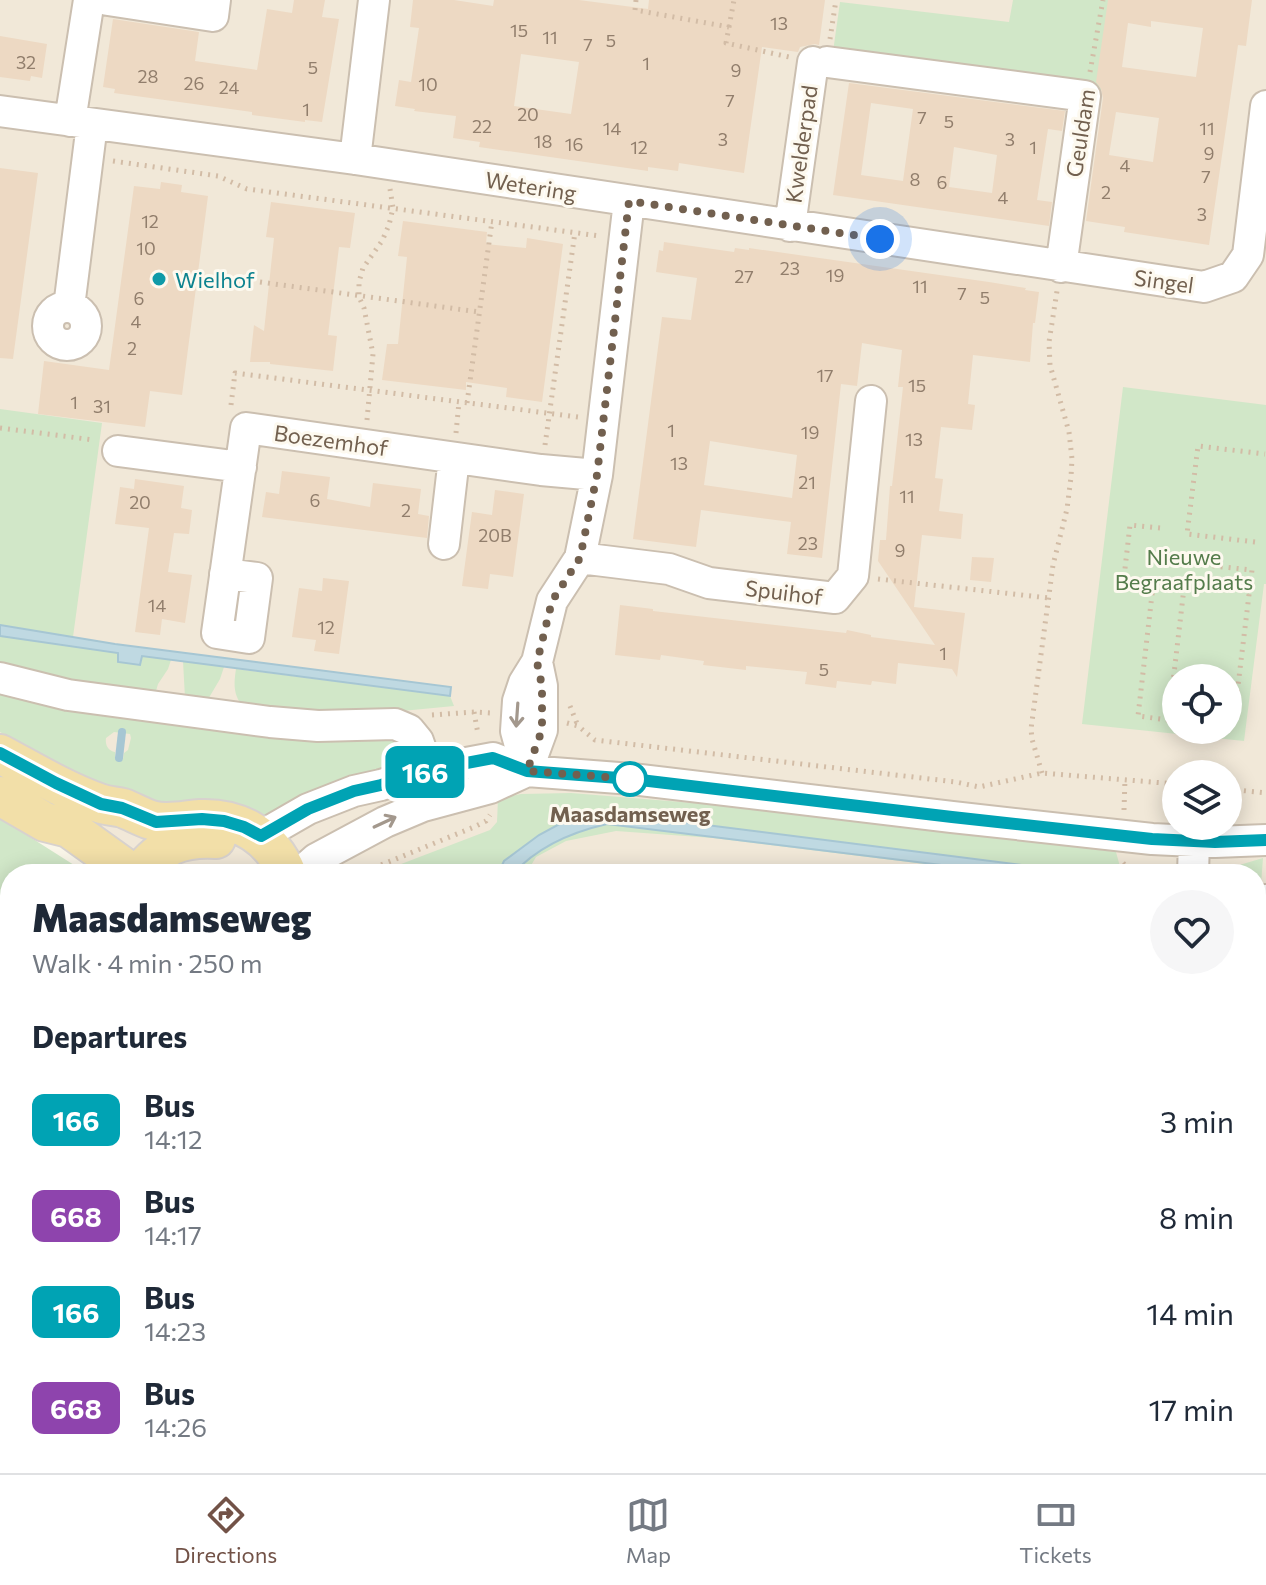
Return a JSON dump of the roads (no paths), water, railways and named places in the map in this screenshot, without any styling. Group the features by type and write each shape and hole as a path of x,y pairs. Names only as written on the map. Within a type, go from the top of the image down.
{"main road":[{"path":"0,754 101,804 116,822 149,841 174,835"},
{"path":"0,796 45,822 69,828 119,864"},
{"path":"45,822 59,841 89,864"},
{"path":"174,835 181,841 229,841 273,861"},
{"path":"148,864 174,835"}],"street":[{"path":"69,307 88,157 81,122 89,0"},
{"path":"108,0 213,16 215,0"},
{"path":"355,159 374,0"},
{"name":"Kwelderpad","path":"790,226 820,62 1085,96"},
{"name":"Geuldam","path":"1061,267 1085,96"},
{"name":"Singel","path":"1061,267 1204,287 1233,277 1248,255 1266,106"},
{"name":"Wetering","path":"0,111 355,159 1061,267"},
{"path":"273,861 316,859 385,822 439,801 490,788 527,771 542,730 530,717 542,686 537,662 552,601 580,558 597,475 629,201"},
{"name":"Spuihof","path":"580,558 669,569 709,583 835,598 853,576 871,401"},
{"name":"Boezemhof","path":"225,574 246,428 541,470 597,475"},
{"path":"118,451 241,467"},
{"path":"444,544 454,458"},
{"path":"0,678 68,695 270,722 318,726 395,724 409,730 418,741 439,801"},
{"path":"273,861 354,791 429,770 493,758 527,771 620,778 952,817 1194,841 1266,840"},
{"path":"1193,864 1194,841"}],"water":[{"path":"0,625 115,644 451,687 450,696 142,656 140,665 118,662 118,653 0,636"},
{"path":"598,813 627,815 1014,864 933,864 607,824 556,842 522,864 503,864 539,835 565,821"}],"waterway":[{"path":"119,758 122,732"}],"place":[{"name":"Wielhof","path":"159,279"},
{"name":"Maasdamseweg","path":"630,779"}],"park label":[{"name":"Nieuwe Begraafplaats","path":"1184,568"}]}
